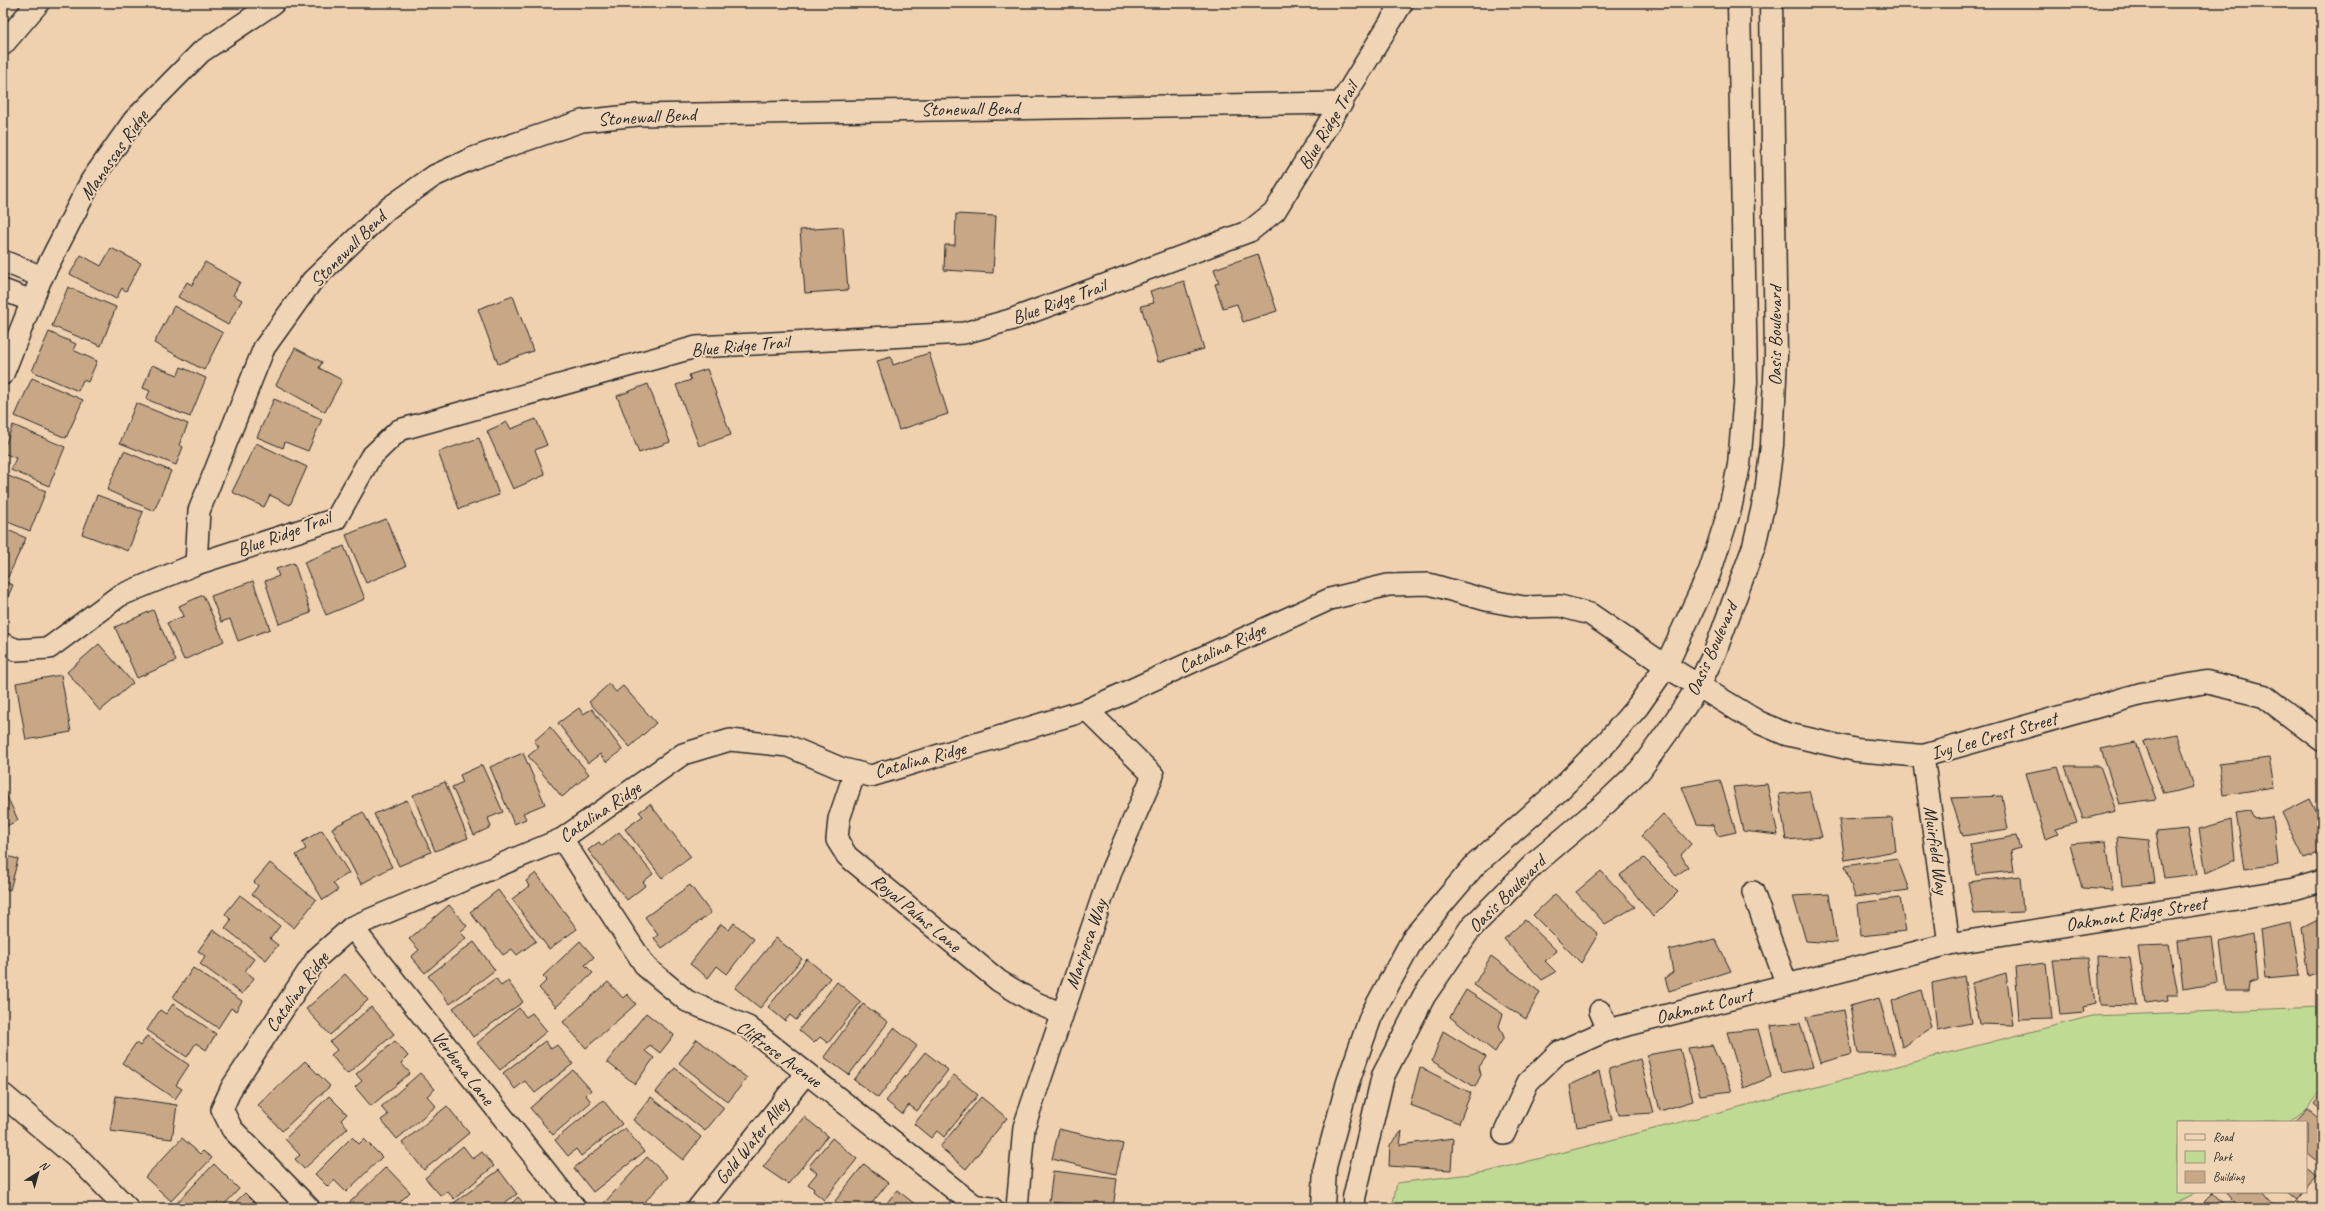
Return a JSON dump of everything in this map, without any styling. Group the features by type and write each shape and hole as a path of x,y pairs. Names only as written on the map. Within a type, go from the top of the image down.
{"street":[{"path":"3,44 38,3"},
{"name":"Manassas Ridge","path":"3,374 42,277 91,181 134,120 200,52 274,3"},
{"name":"Blue Ridge Trail","path":"3,644 18,650 49,648 119,596 196,564 336,519 370,458 399,430 696,347 964,333 1010,320 1250,231 1275,211 1402,3"},
{"name":"Oasis Boulevard","path":"1323,1208 1325,1167 1348,1082 1372,1016 1414,937 1476,865 1554,795 1608,741 1638,706 1666,666 1709,574 1730,509 1738,466 1744,418 1746,382 1739,3"},
{"name":"Oasis Boulevard","path":"1354,1208 1354,1198 1383,1076 1424,996 1470,929 1535,863 1606,803 1640,770 1698,687 1715,652 1754,546 1766,494 1772,445 1776,356 1771,3"},
{"name":"Stonewall Bend","path":"196,564 199,511 264,348 312,281 387,209 434,176 473,158 582,122 638,115 1342,103"},
{"path":"3,261 42,277"},
{"path":"3,290 32,302"},
{"name":"Catalina Ridge","path":"309,1208 232,1129 222,1109 232,1087 317,958 352,927 562,840 683,754 730,740 788,746 855,772 871,776 904,768 1087,710 1330,599 1388,585 1429,584 1486,600 1524,607 1560,606 1590,614 1666,666"},
{"name":"Ivy Lee Crest Street","path":"1666,666 1698,687 1758,722 1786,734 1856,750 1923,756 2141,694 2206,682 2264,696 2322,740"},
{"name":"Mariposa Way","path":"1017,1208 1024,1127 1112,869 1154,775 1087,710"},
{"name":"Muirfield Way","path":"1923,756 1949,944"},
{"name":"Royal Palms Lane","path":"855,772 839,819 837,840 847,856 999,981 1034,1002 1062,1014"},
{"name":"Cliffrose Avenue","path":"562,840 646,967 687,1001 748,1027 974,1205 992,1208"},
{"name":"Oakmont Ridge Street","path":"1949,944 2294,889 2322,881"},
{"path":"1753,892 1787,985"},
{"name":"Verbena Lane","path":"352,927 575,1208"},
{"name":"Oakmont Court","path":"1504,1134 1528,1082 1559,1052 1608,1030 1949,944"},
{"path":"1600,1011 1608,1030"},
{"name":"Gold Water Alley","path":"698,1208 806,1073"},
{"path":"3,1095 81,1161 127,1208"}],"green space":[{"path":"2322,1007 2322,1088 2304,1108 2287,1121 2177,1121 2177,1193 2196,1193 2164,1208 1392,1208 1397,1183 1487,1172 2092,1016"}],"building":[{"path":"956,214 996,216 993,273 944,270 945,245 955,245"},
{"path":"843,227 848,290 805,293 800,230"},
{"path":"111,248 141,263 126,291 122,288 116,299 70,274 81,255 101,266"},
{"path":"1258,254 1277,311 1243,322 1237,304 1223,308 1215,284 1219,283 1214,269"},
{"path":"205,262 240,282 233,295 242,300 228,325 178,297 187,282 192,285"},
{"path":"1184,281 1204,349 1158,362 1141,306 1154,303 1150,291"},
{"path":"68,287 116,307 101,346 52,326"},
{"path":"513,296 533,351 498,364 478,309"},
{"path":"174,306 223,333 204,370 154,343"},
{"path":"49,332 76,344 73,350 97,361 88,382 83,380 78,391 32,371"},
{"path":"295,348 322,362 319,368 342,380 325,412 276,385"},
{"path":"929,353 948,414 899,430 877,361 891,357 893,365"},
{"path":"152,365 178,375 181,367 206,378 190,417 146,399 150,391 143,388"},
{"path":"707,369 731,435 699,446 676,385 691,380 689,375"},
{"path":"32,378 83,400 66,438 15,416"},
{"path":"648,384 670,442 639,453 617,396"},
{"path":"274,399 322,419 308,451 285,442 283,448 257,437"},
{"path":"136,403 188,424 179,445 183,447 176,465 120,443"},
{"path":"536,419 547,445 535,450 545,475 513,489 487,431 507,422 511,429"},
{"path":"13,425 65,447 49,486 11,470 16,458 3,453 3,450"},
{"path":"479,438 499,495 459,509 438,452"},
{"path":"256,443 307,467 290,505 270,495 264,507 232,492"},
{"path":"124,451 171,471 154,511 107,490"},
{"path":"3,474 46,491 30,531 3,520"},
{"path":"97,495 143,512 128,551 82,534"},
{"path":"386,519 406,566 366,583 346,535"},
{"path":"3,528 26,538 8,577 3,575"},
{"path":"344,546 365,599 326,615 304,562"},
{"path":"294,563 311,613 279,624 265,581 279,576 276,569"},
{"path":"3,581 13,585 3,608"},
{"path":"253,581 270,629 238,641 230,619 221,622 211,596"},
{"path":"203,595 224,641 184,660 167,623 184,616 179,606"},
{"path":"153,610 176,661 137,678 115,627"},
{"path":"99,644 133,683 100,711 67,672"},
{"path":"61,675 71,732 26,740 16,683"},
{"path":"609,684 616,692 623,686 656,723 630,747 589,702"},
{"path":"579,708 583,714 592,709 622,750 606,762 600,754 588,763 558,723"},
{"path":"550,727 589,774 562,797 528,756 539,747 534,741"},
{"path":"2177,735 2194,787 2164,794 2143,742"},
{"path":"2135,742 2156,799 2119,804 2101,749"},
{"path":"523,753 545,804 523,813 526,819 514,824 490,767"},
{"path":"2269,758 2274,787 2223,795 2219,764"},
{"path":"482,765 503,812 488,818 491,827 474,835 452,787 463,782 460,775"},
{"path":"2065,766 2100,766 2116,811 2083,819"},
{"path":"2058,767 2077,823 2055,829 2058,834 2046,839 2026,773"},
{"path":"1720,780 1736,832 1718,836 1713,825 1697,824 1682,787"},
{"path":"445,782 468,838 435,851 413,795"},
{"path":"1767,784 1778,835 1743,831 1733,787"},
{"path":"3,788 18,820 3,828"},
{"path":"1809,791 1822,837 1786,840 1779,794"},
{"path":"2002,796 2008,829 1963,836 1951,798"},
{"path":"2310,799 2322,822 2322,852 2304,858 2282,813"},
{"path":"407,800 431,852 399,866 374,814"},
{"path":"650,804 691,857 662,878 625,829 643,816 639,812"},
{"path":"2250,811 2254,819 2273,817 2278,864 2245,869 2236,813"},
{"path":"363,812 392,867 361,884 332,828"},
{"path":"1663,814 1691,844 1681,855 1688,867 1676,876 1641,836"},
{"path":"1892,818 1896,851 1845,860 1839,820"},
{"path":"2231,820 2235,860 2206,873 2199,829"},
{"path":"2188,829 2197,874 2164,878 2156,832"},
{"path":"322,830 349,873 333,883 338,890 323,900 296,855 306,849 302,842"},
{"path":"619,832 653,874 643,882 646,885 627,900 588,850 599,842 602,846"},
{"path":"2016,836 2020,848 2011,851 2014,871 1976,875 1970,844"},
{"path":"2117,837 2149,840 2155,883 2122,886"},
{"path":"2106,841 2113,890 2082,888 2070,844"},
{"path":"3,855 18,859 10,890 3,888"},
{"path":"1644,858 1678,892 1653,917 1620,875"},
{"path":"1897,858 1909,890 1855,897 1845,866"},
{"path":"270,863 316,900 294,928 252,894 258,886 254,882"},
{"path":"1601,871 1635,907 1605,924 1576,892"},
{"path":"536,873 577,929 549,949 512,899 529,886 526,881"},
{"path":"2020,876 2023,912 1974,914 1968,882"},
{"path":"690,885 711,913 662,948 654,938 658,935 645,917"},
{"path":"498,890 536,941 517,955 512,949 503,955 470,912"},
{"path":"1555,894 1598,934 1581,963 1533,915"},
{"path":"1829,894 1837,943 1806,941 1793,896"},
{"path":"240,895 280,926 270,939 278,945 266,960 225,928 231,920 225,914"},
{"path":"1900,898 1906,931 1861,936 1858,903"},
{"path":"449,905 467,926 460,932 466,938 425,973 411,957 419,950 409,939"},
{"path":"2322,918 2322,972 2309,977 2302,928"},
{"path":"1525,920 1557,951 1545,961 1556,972 1542,980 1504,939"},
{"path":"2291,922 2300,975 2265,978 2260,929"},
{"path":"734,923 754,939 727,974 717,966 708,978 690,964 721,924 729,930"},
{"path":"213,930 254,959 245,971 254,978 242,994 200,964 205,956 198,951"},
{"path":"2253,934 2257,980 2249,983 2248,991 2226,991 2220,942"},
{"path":"2212,937 2218,983 2183,989 2178,941"},
{"path":"776,938 802,959 760,1008 735,988"},
{"path":"1715,939 1731,971 1669,991 1665,978 1673,972 1669,950"},
{"path":"580,941 594,957 585,965 593,973 556,1007 539,988 547,980 543,976"},
{"path":"474,942 495,970 450,1004 428,976"},
{"path":"2169,945 2178,995 2167,995 2168,1000 2146,1003 2138,946"},
{"path":"1491,956 1540,992 1526,1019 1474,985"},
{"path":"2098,956 2130,958 2137,1006 2100,1005"},
{"path":"2089,958 2095,1004 2083,1007 2084,1012 2060,1014 2053,959"},
{"path":"807,959 830,978 796,1020 790,1015 785,1021 768,1007"},
{"path":"2046,963 2052,1018 2019,1019 2015,967"},
{"path":"193,968 242,1001 236,1011 231,1008 218,1028 173,997"},
{"path":"2006,973 2013,1025 1979,1024 1972,983"},
{"path":"345,974 368,1000 330,1035 306,1009"},
{"path":"1964,976 1971,1023 1937,1030 1932,983"},
{"path":"496,978 501,986 508,981 523,1002 473,1037 453,1008"},
{"path":"608,982 623,998 627,994 636,1004 586,1048 563,1022"},
{"path":"837,982 861,1002 828,1043 820,1037 814,1043 799,1030"},
{"path":"1466,990 1503,1014 1499,1026 1504,1037 1495,1052 1450,1017"},
{"path":"1921,990 1931,1028 1902,1047 1892,1001"},
{"path":"1879,998 1895,1054 1858,1053 1850,1006"},
{"path":"173,1004 216,1034 206,1050 196,1043 187,1057 147,1030 160,1010 166,1014"},
{"path":"863,1004 888,1022 849,1075 824,1057"},
{"path":"371,1007 394,1034 347,1074 331,1055 337,1050 330,1042"},
{"path":"519,1008 526,1017 532,1013 547,1031 500,1070 477,1043"},
{"path":"1844,1010 1852,1054 1820,1063 1806,1017"},
{"path":"646,1013 674,1035 660,1053 650,1045 645,1051 654,1058 635,1084 607,1062"},
{"path":"1800,1023 1813,1067 1781,1073 1770,1026"},
{"path":"894,1028 917,1046 878,1098 854,1080"},
{"path":"1758,1029 1771,1077 1744,1088 1727,1032"},
{"path":"1443,1031 1486,1057 1479,1067 1481,1075 1475,1087 1432,1061"},
{"path":"147,1036 189,1065 176,1085 182,1089 175,1099 122,1063 136,1043 140,1046"},
{"path":"697,1039 747,1078 728,1102 679,1063"},
{"path":"395,1041 408,1056 401,1063 410,1073 371,1106 355,1087 362,1081 356,1074"},
{"path":"545,1041 551,1049 557,1045 573,1064 535,1093 525,1081 515,1089 503,1073"},
{"path":"1712,1045 1732,1091 1700,1095 1688,1048"},
{"path":"1680,1049 1693,1101 1660,1111 1647,1055"},
{"path":"925,1052 948,1070 917,1111 909,1105 902,1114 886,1101"},
{"path":"1640,1059 1654,1113 1619,1115 1609,1069"},
{"path":"305,1061 330,1086 282,1131 258,1105"},
{"path":"1420,1067 1471,1093 1459,1123 1410,1105"},
{"path":"675,1068 724,1108 705,1131 656,1092"},
{"path":"573,1070 591,1090 586,1095 591,1102 553,1135 530,1108"},
{"path":"1599,1072 1612,1120 1577,1127 1570,1085"},
{"path":"420,1073 435,1089 427,1096 436,1106 397,1139 381,1120 388,1115 381,1107"},
{"path":"954,1075 978,1095 944,1137 937,1131 931,1138 914,1124"},
{"path":"2322,1092 2322,1112 2312,1104"},
{"path":"116,1096 177,1105 172,1139 110,1131"},
{"path":"329,1096 347,1114 341,1120 348,1128 304,1169 295,1159 300,1155 285,1139"},
{"path":"651,1097 701,1137 683,1160 633,1120"},
{"path":"981,1097 1007,1118 966,1169 940,1147"},
{"path":"603,1100 622,1124 581,1156 576,1149 568,1156 555,1140"},
{"path":"447,1106 469,1133 424,1170 402,1143"},
{"path":"2305,1108 2322,1122 2322,1166 2307,1153 2307,1121 2293,1121"},
{"path":"804,1117 828,1136 788,1184 763,1167"},
{"path":"625,1128 644,1152 593,1192 574,1168"},
{"path":"1059,1129 1123,1144 1116,1174 1052,1159"},
{"path":"1402,1131 1400,1145 1453,1138 1451,1170 1389,1166 1390,1145"},
{"path":"352,1137 359,1144 364,1139 382,1157 346,1192 334,1180 328,1187 315,1174"},
{"path":"182,1138 200,1154 203,1151 212,1158 171,1201 145,1177"},
{"path":"832,1138 857,1159 824,1200 813,1191 814,1189 808,1184 817,1173 809,1166"},
{"path":"463,1146 473,1159 482,1152 494,1166 454,1199 447,1191 441,1196 425,1178"},
{"path":"647,1157 668,1177 639,1208 607,1208 603,1204"},
{"path":"214,1164 239,1189 221,1208 172,1208"},
{"path":"864,1164 888,1183 868,1208 843,1208 835,1201"},
{"path":"386,1167 410,1192 394,1208 344,1208"},
{"path":"2307,1168 2318,1177 2307,1189"},
{"path":"499,1170 517,1194 497,1208 453,1208 451,1205"},
{"path":"1053,1171 1117,1179 1113,1208 1049,1202"},
{"path":"897,1190 920,1208 883,1208"},
{"path":"245,1193 260,1208 229,1208"},
{"path":"2226,1193 2265,1193 2277,1208 2239,1208"},
{"path":"2287,1193 2303,1193 2297,1201"},
{"path":"2212,1194 2225,1208 2198,1208"},
{"path":"518,1197 528,1208 507,1208"}]}
